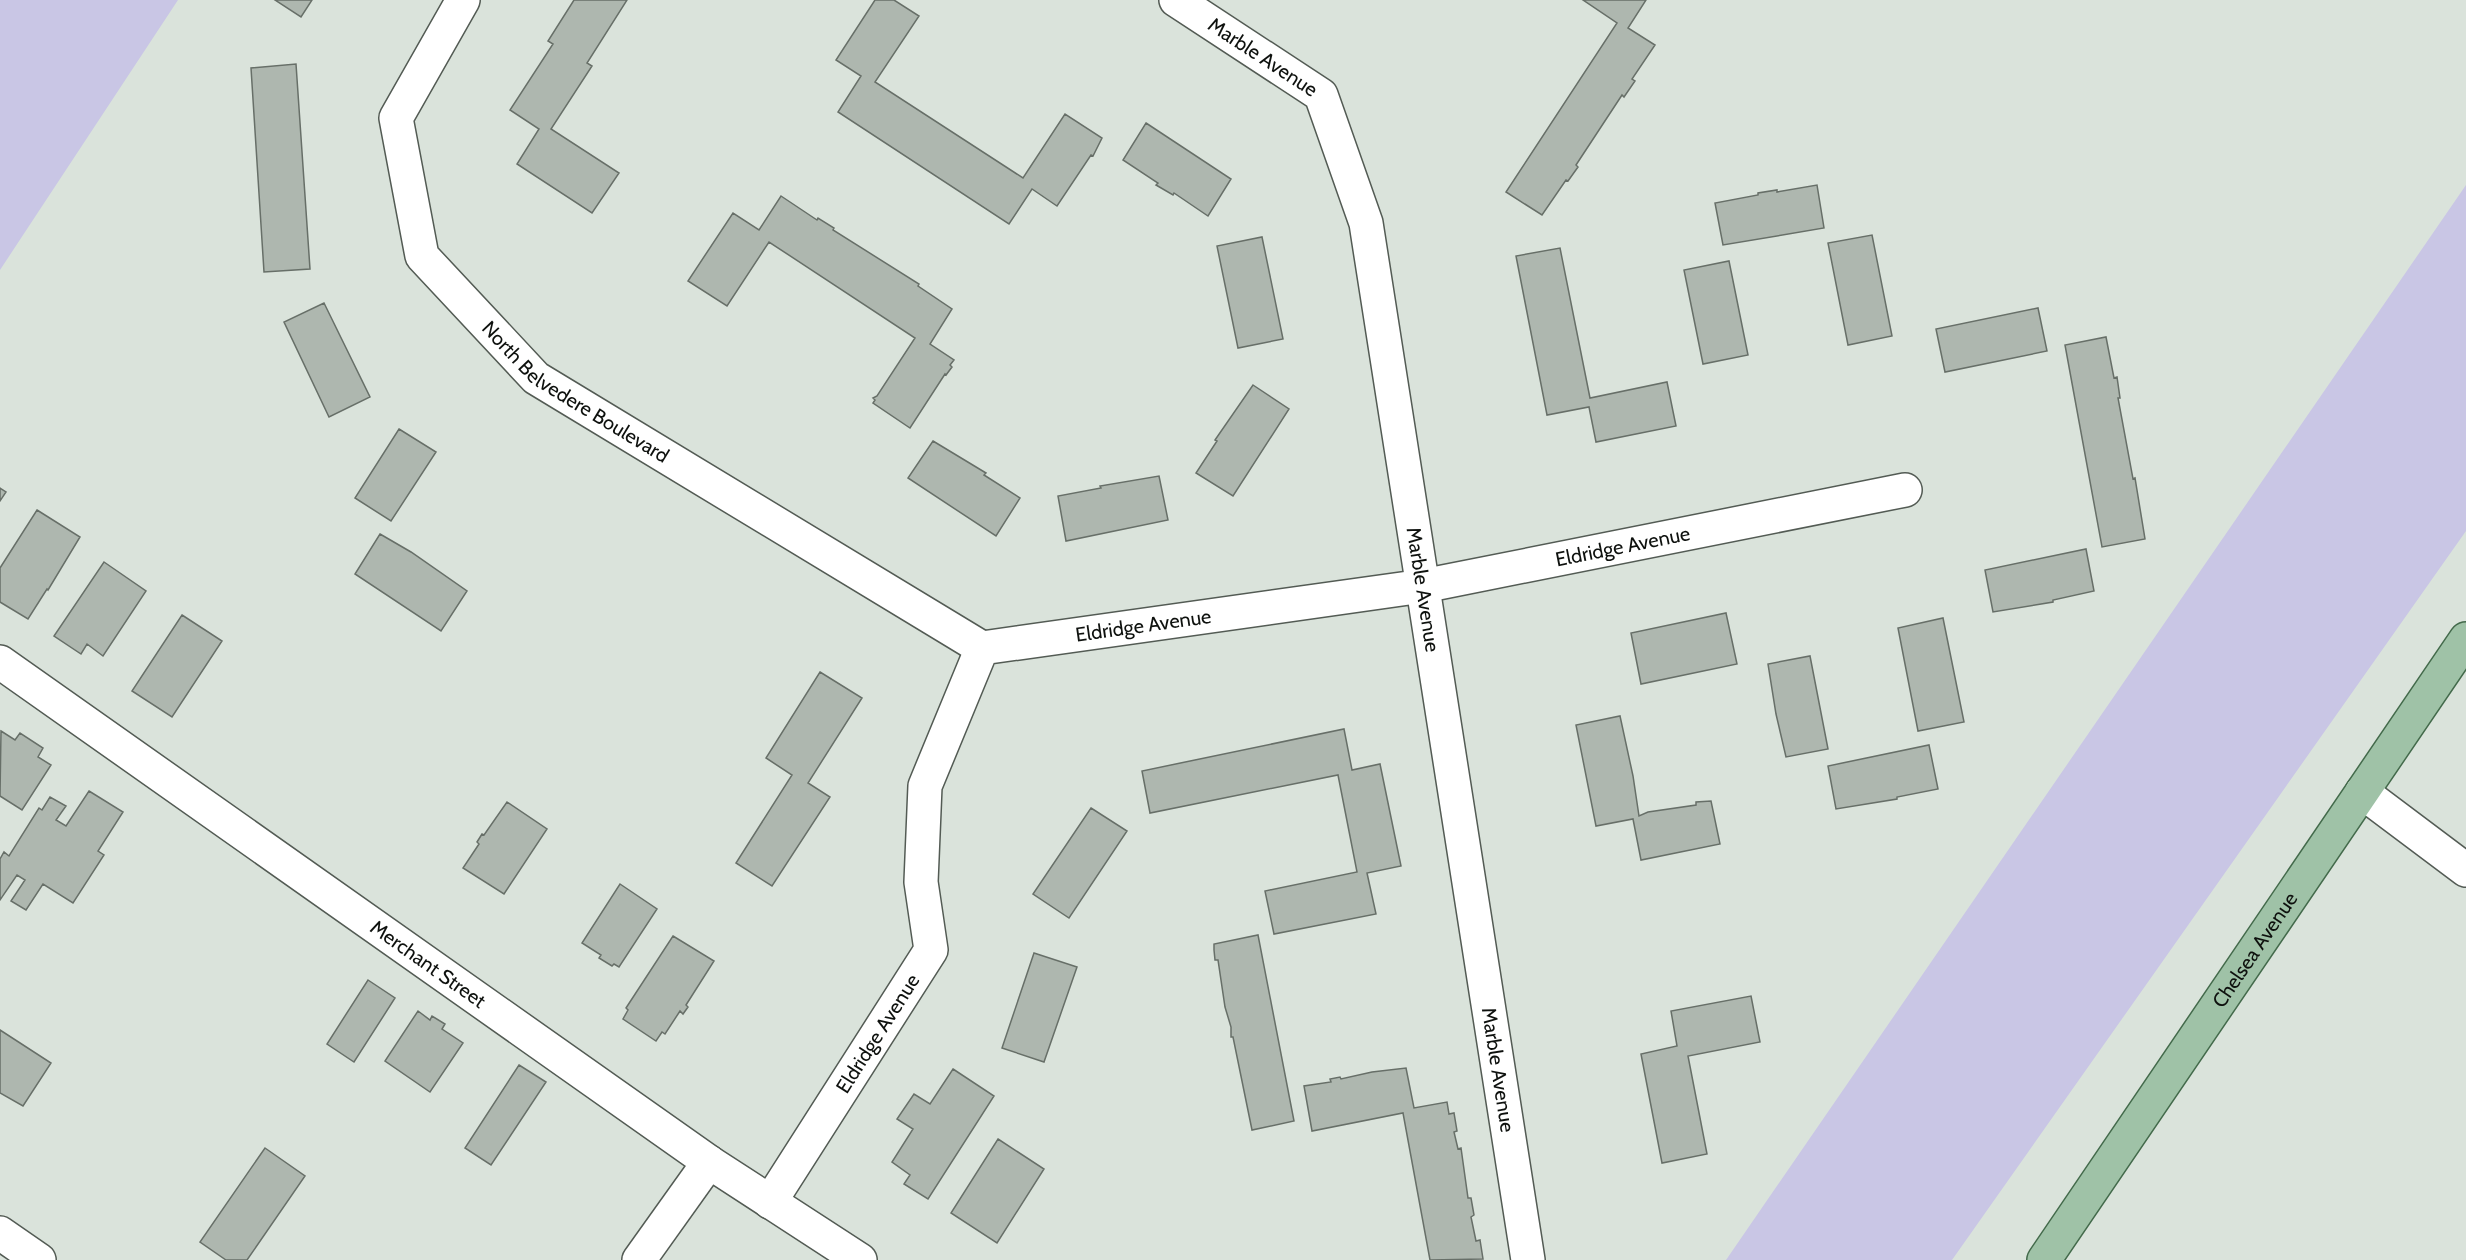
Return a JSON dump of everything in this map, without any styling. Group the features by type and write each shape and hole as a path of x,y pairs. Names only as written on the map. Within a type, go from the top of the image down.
{"main road":[{"name":"Chelsea Avenue","path":"2043,1260 2466,639"}],"street":[{"name":"North Belvedere Boulevard","path":"462,0 396,118 422,256 536,378 982,648"},
{"name":"Marble Avenue","path":"1176,0 1321,95 1366,223 1528,1260"},
{"name":"Eldridge Avenue","path":"770,1202 931,950 921,882 925,786 982,648 1423,586 1905,490"},
{"name":"Merchant Street","path":"0,662 709,1162 860,1260"},
{"path":"2362,792 2466,870"},
{"path":"639,1260 709,1162"},
{"path":"0,1233 39,1260"}],"shaded area":[{"path":"0,0 178,0 0,270"},
{"path":"2466,185 2466,531 1952,1260 1726,1260"}],"building":[{"path":"275,0 312,0 301,17"},
{"path":"574,0 627,0 587,63 592,66 551,129 619,173 592,213 517,164 539,129 510,110 553,44 548,41"},
{"path":"875,0 894,0 919,16 875,82 1023,178 1065,114 1102,138 1093,156 1091,155 1057,206 1032,189 1009,224 838,112 861,76 836,60"},
{"path":"1583,0 1646,0 1628,28 1655,45 1632,79 1635,81 1624,97 1622,95 1576,165 1578,167 1542,215 1506,192 1617,23"},
{"path":"296,64 310,269 264,272 251,68"},
{"path":"1146,123 1231,179 1208,216 1174,193 1173,195 1156,185 1158,183 1123,160"},
{"path":"1817,185 1824,228 1723,245 1715,203 1758,195 1758,193"},
{"path":"781,196 919,284 918,286 952,309 930,344 954,360 950,365 952,367 910,428 873,403 875,400 873,398 877,396 915,338 769,242 727,306 688,281 733,213 759,230"},
{"path":"1872,235 1892,336 1848,345 1828,243"},
{"path":"1262,237 1283,339 1238,348 1217,246"},
{"path":"1560,248 1590,398 1667,382 1676,426 1596,442 1589,407 1547,415 1516,256"},
{"path":"1729,261 1748,355 1703,364 1684,270"},
{"path":"324,303 370,397 329,417 284,322"},
{"path":"2038,308 2047,351 1945,372 1936,329"},
{"path":"2106,337 2114,378 2117,377 2120,398 2118,398 2145,539 2102,547 2065,345"},
{"path":"1253,385 1289,409 1233,496 1196,473 1217,441 1215,440"},
{"path":"399,429 436,452 391,521 355,498"},
{"path":"933,441 986,473 984,475 1020,498 996,536 908,478"},
{"path":"1159,476 1168,520 1066,541 1058,496"},
{"path":"0,488 6,492 0,501"},
{"path":"37,510 80,537 28,619 0,602 0,568"},
{"path":"380,534 411,552 467,591 441,631 355,574"},
{"path":"2086,549 2094,591 2053,600 2053,602 1993,612 1985,570"},
{"path":"104,562 146,591 103,656 87,644 81,654 54,636"},
{"path":"1726,613 1737,664 1641,684 1631,633"},
{"path":"182,615 222,641 172,717 132,691"},
{"path":"1943,618 1964,722 1918,731 1898,628"},
{"path":"1810,656 1828,749 1786,757 1768,664"},
{"path":"820,672 862,698 808,783 830,797 772,886 736,863 792,775 766,758"},
{"path":"1620,716 1639,816 1648,812 1696,805 1696,802 1711,801 1720,844 1641,860 1633,819 1596,826 1576,725"},
{"path":"1344,729 1352,770 1380,764 1401,866 1367,873 1376,914 1274,934 1265,891 1357,872 1338,775 1150,813 1142,771"},
{"path":"1,731 15,740 20,733 43,748 38,757 51,765 22,810 0,796"},
{"path":"1929,745 1938,789 1897,797 1897,799 1836,809 1828,766"},
{"path":"89,791 123,812 98,851 104,855 73,903 43,884 26,910 11,901 25,880 17,875 0,900 0,859 4,852 9,856 39,808 42,810 50,797 66,806 56,820 66,826"},
{"path":"507,802 547,829 504,894 463,868 479,844 477,842 482,834 484,835"},
{"path":"1091,808 1127,831 1069,918 1033,894"},
{"path":"620,884 657,909 619,967 614,964 612,966 599,958 601,955 582,943"},
{"path":"1258,935 1294,1121 1252,1130 1225,1007 1218,960 1215,960 1214,944"},
{"path":"673,936 714,961 686,1005 688,1007 683,1014 680,1011 665,1034 662,1032 656,1041 623,1019 628,1010 626,1008"},
{"path":"1034,953 1077,967 1044,1062 1002,1048"},
{"path":"368,980 395,998 354,1062 327,1044"},
{"path":"1751,996 1760,1042 1688,1056 1707,1154 1662,1163 1641,1054 1677,1046 1671,1011"},
{"path":"418,1011 430,1020 432,1016 445,1024 442,1029 463,1043 430,1092 385,1061"},
{"path":"0,1030 51,1063 23,1106 0,1093"},
{"path":"519,1065 546,1082 491,1165 465,1148"},
{"path":"1406,1068 1414,1108 1447,1102 1449,1114 1454,1113 1457,1131 1454,1132 1458,1149 1461,1148 1468,1198 1471,1198 1474,1215 1471,1217 1476,1241 1480,1240 1483,1259 1430,1260 1403,1113 1312,1131 1304,1086 1331,1082 1330,1079 1340,1077 1341,1079"},
{"path":"953,1069 994,1096 928,1199 904,1184 910,1175 892,1162 913,1129 897,1119 914,1094 930,1104"},
{"path":"998,1139 1044,1169 997,1243 951,1213"},
{"path":"265,1148 305,1176 247,1260 226,1260 200,1242"}]}
